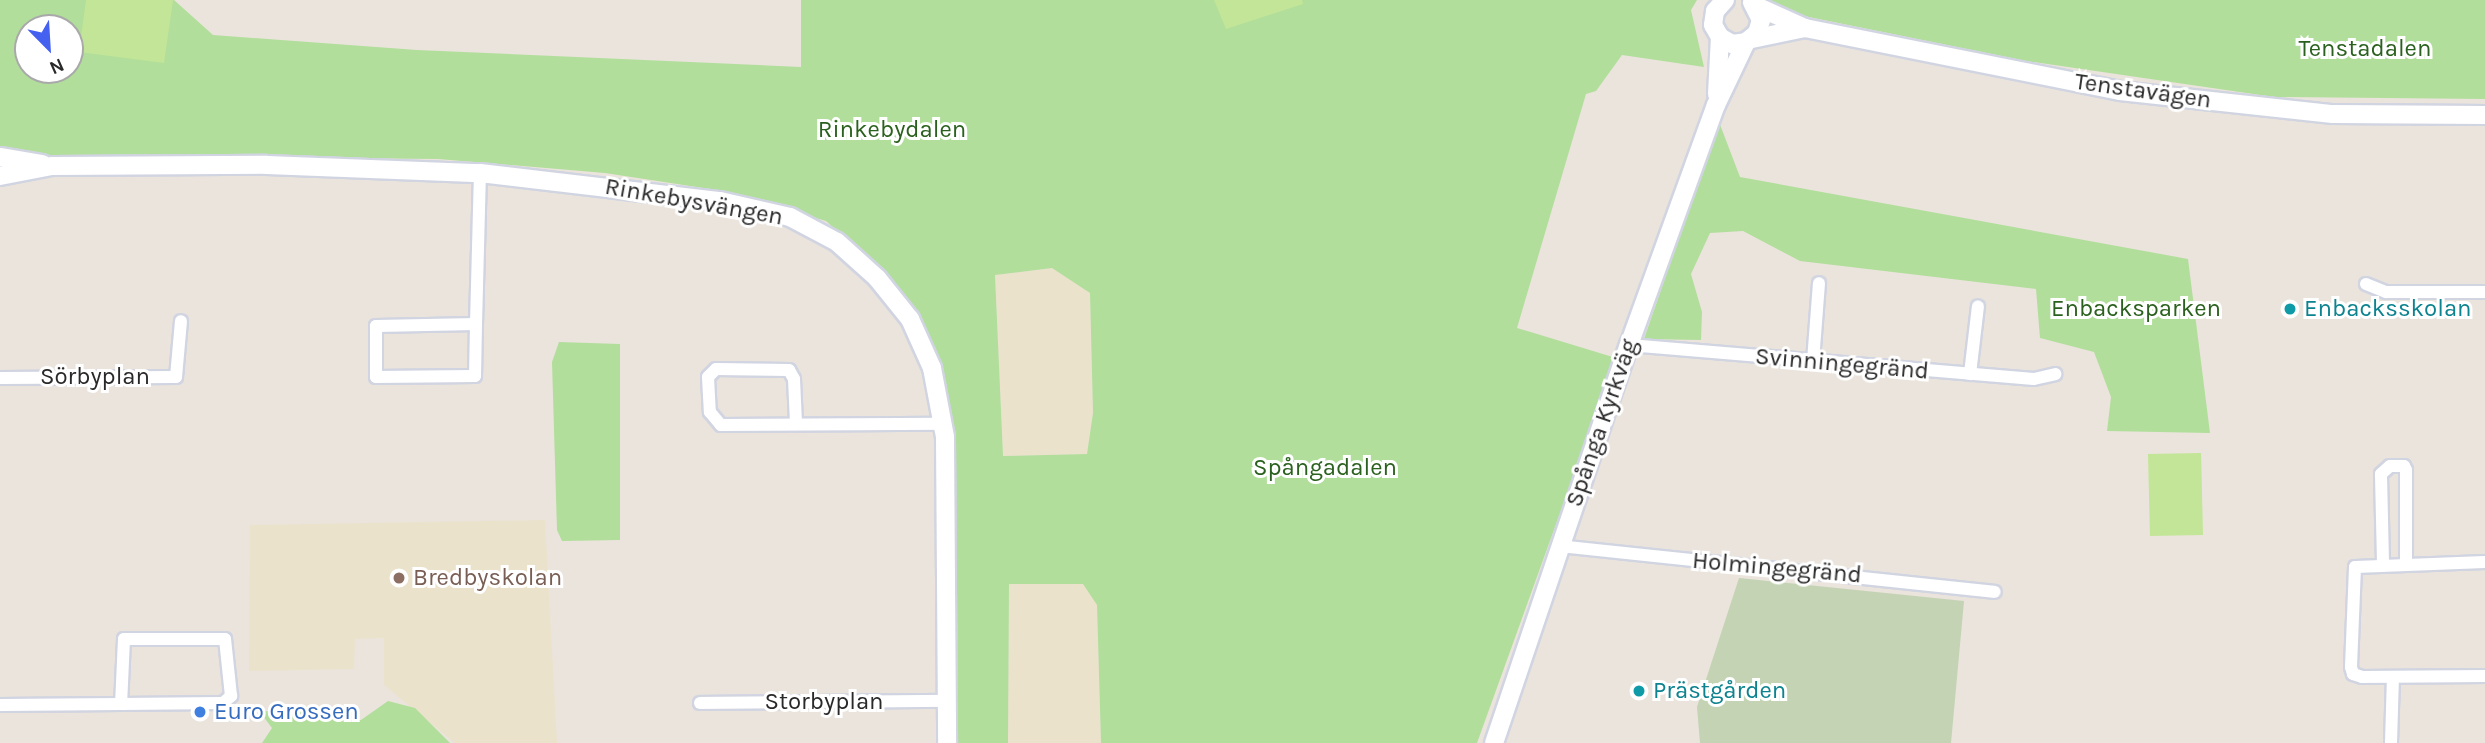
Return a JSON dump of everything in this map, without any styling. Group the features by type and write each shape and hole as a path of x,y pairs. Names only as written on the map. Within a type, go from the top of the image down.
{"street":[{"name":"Spånga Kyrkväg","path":"1716,105 1720,37 1713,18 1724,0"},
{"name":"Spånga Kyrkväg","path":"1494,743 1559,546 1716,105 1761,20 1752,2"},
{"name":"Tenstavägen","path":"1752,2 1805,28 2120,91 2333,114 2485,115"},
{"name":"Tenstavägen","path":"1749,40 1805,28"},
{"path":"1720,37 1732,44 1749,40"},
{"name":"Rinkebysvängen","path":"0,157 52,166 267,165 480,173 611,186 790,217 836,242 877,278 910,319 932,368 944,424 947,743"},
{"name":"Rinkebysvängen","path":"0,176 52,166"},
{"path":"477,324 376,326 376,377 475,376 477,324 480,173"},
{"path":"1813,361 1819,283"},
{"path":"2367,284 2386,292 2485,292"},
{"path":"1970,374 1978,306"},
{"name":"Sörbyplan","path":"0,378 176,377 181,321"},
{"name":"Svinningegränd","path":"1629,345 2034,379 2055,374"},
{"path":"796,423 794,379 789,370 716,369 708,377 710,412 721,425 944,424"},
{"path":"2383,563 2381,474 2390,466 2404,466 2406,563"},
{"name":"Holmingegränd","path":"1559,546 1996,592"},
{"path":"2485,562 2383,563 2355,567 2352,576 2351,667 2362,677 2485,676"},
{"path":"0,705 121,704 223,703 231,696 225,639 124,639 121,704"},
{"path":"2391,743 2393,677"},
{"name":"Storbyplan","path":"700,703 947,701"}],"shaded area":[{"path":"1052,268 1090,293 1093,413 1087,454 1003,456 995,275"},
{"name":"Bredbyskolan","path":"545,520 557,743 455,743 384,685 384,638 355,639 354,669 249,671 250,525"},
{"path":"1009,584 1084,584 1097,605 1101,743 1008,743"}],"green space":[{"name":"Spångadalen","path":"0,0 174,0 213,35 417,50 801,67 801,0 1697,0 1691,10 1704,67 1622,55 1596,91 1586,94 1517,328 1616,358 1477,743 1101,743 1097,605 1083,584 1009,584 1008,743 953,743 955,446 941,365 891,279 826,221 723,191 605,173 438,159 0,155","holes":["1052,268 1090,293 1093,413 1087,454 1003,456 995,275"]},
{"path":"86,0 173,0 164,63 84,53"},
{"path":"1214,0 1302,0 1303,4 1226,29"},
{"name":"Tenstadalen","path":"1768,0 2485,0 2485,99 2274,97 2026,61 1774,10"},
{"name":"Enbacksparken","path":"1719,122 1740,177 2188,259 2210,433 2107,431 2111,397 2094,352 2040,338 2036,289 1800,261 1743,231 1710,233 1691,274 1702,312 1701,340 1644,339"},
{"path":"559,342 620,344 620,540 562,541 557,530 552,362"},
{"path":"2201,453 2203,535 2150,536 2148,454"},
{"path":"1739,578 1964,601 1951,743 1700,743 1697,707"},
{"path":"388,701 415,708 450,743 262,743 272,728 260,712 315,705 346,721 361,720"}],"place":[{"name":"Enbacksskolan","path":"2290,309"},
{"name":"Bredbyskolan","path":"399,578"},
{"name":"Prästgården","path":"1639,691"},
{"name":"Euro Grossen","path":"200,712"}],"park label":[{"name":"Rinkebydalen","path":"892,130"}]}
